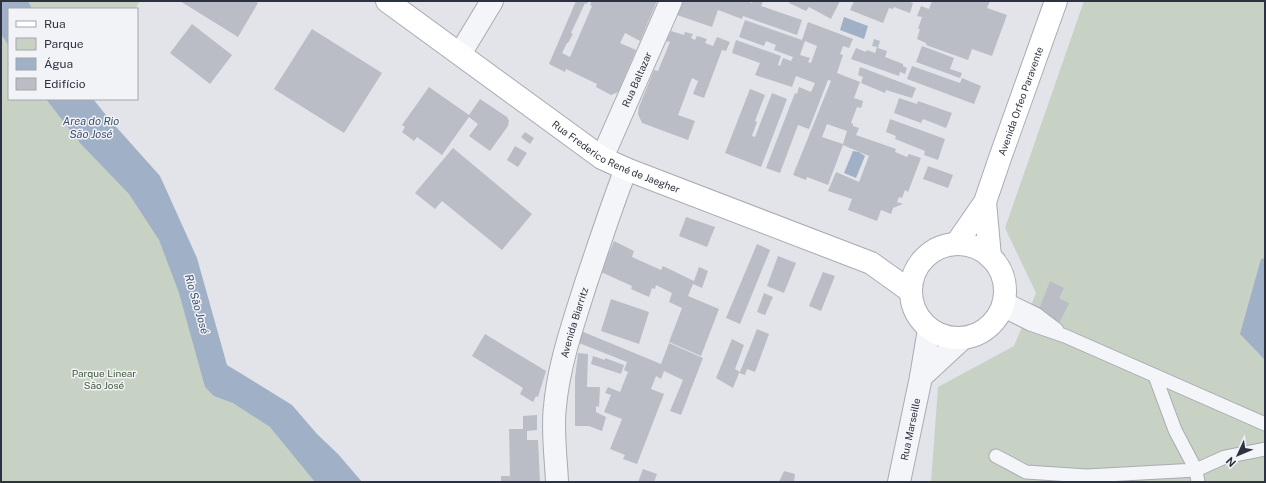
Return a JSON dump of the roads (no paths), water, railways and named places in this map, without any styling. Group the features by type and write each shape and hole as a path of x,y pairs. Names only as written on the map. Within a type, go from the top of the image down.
{"main road":[{"name":"Rua Frederico René de Jaegher","path":"387,1 602,158 626,169 871,263 910,291"},
{"name":"Avenida Orfeo Paravente","path":"956,244 985,202 1056,1"},
{"name":"Avenida Orfeo Paravente","path":"985,202 990,257"},
{"path":"956,244 970,245 981,250 990,257 1003,276 1005,287 1003,304 992,324 978,334 962,339 944,337 929,329 919,319 912,305 910,291 913,278 919,264 929,254 942,247 956,244"},
{"name":"Rua Frederico René de Jaegher","path":"871,263 919,264"}],"street":[{"path":"460,54 492,1"},
{"name":"Rua Baltazar","path":"602,158 670,1"},
{"name":"Avenida Biarritz","path":"557,482 554,427 559,379 570,334 612,205 626,169"},
{"name":"Rua Marseille","path":"899,482 921,377 929,329"},
{"path":"921,377 962,339"}],"lane":[{"path":"1003,304 1030,324 1065,336 1265,424"},
{"path":"1155,376 1175,430 1197,476"},
{"path":"996,456 1026,472 1087,476 1197,476 1207,466 1225,457 1265,449"}],"water":[{"path":"1,1 28,1 32,8 8,8 8,44 1,34"},
{"path":"844,17 868,26 864,39 840,30"},
{"name":"Area do Rio São José","path":"47,100 94,100 160,176 197,258 227,365 292,405 362,482 315,482 270,427 233,403 214,396 205,387 179,293 159,240 129,194 80,143"},
{"path":"853,151 859,152 865,156 856,178 844,173"},
{"path":"1265,258 1265,360 1240,334 1261,259"}],"water label":[{"name":"Rio São José","path":"197,304"}],"park label":[{"name":"Parque Linear São José","path":"104,378"}]}
